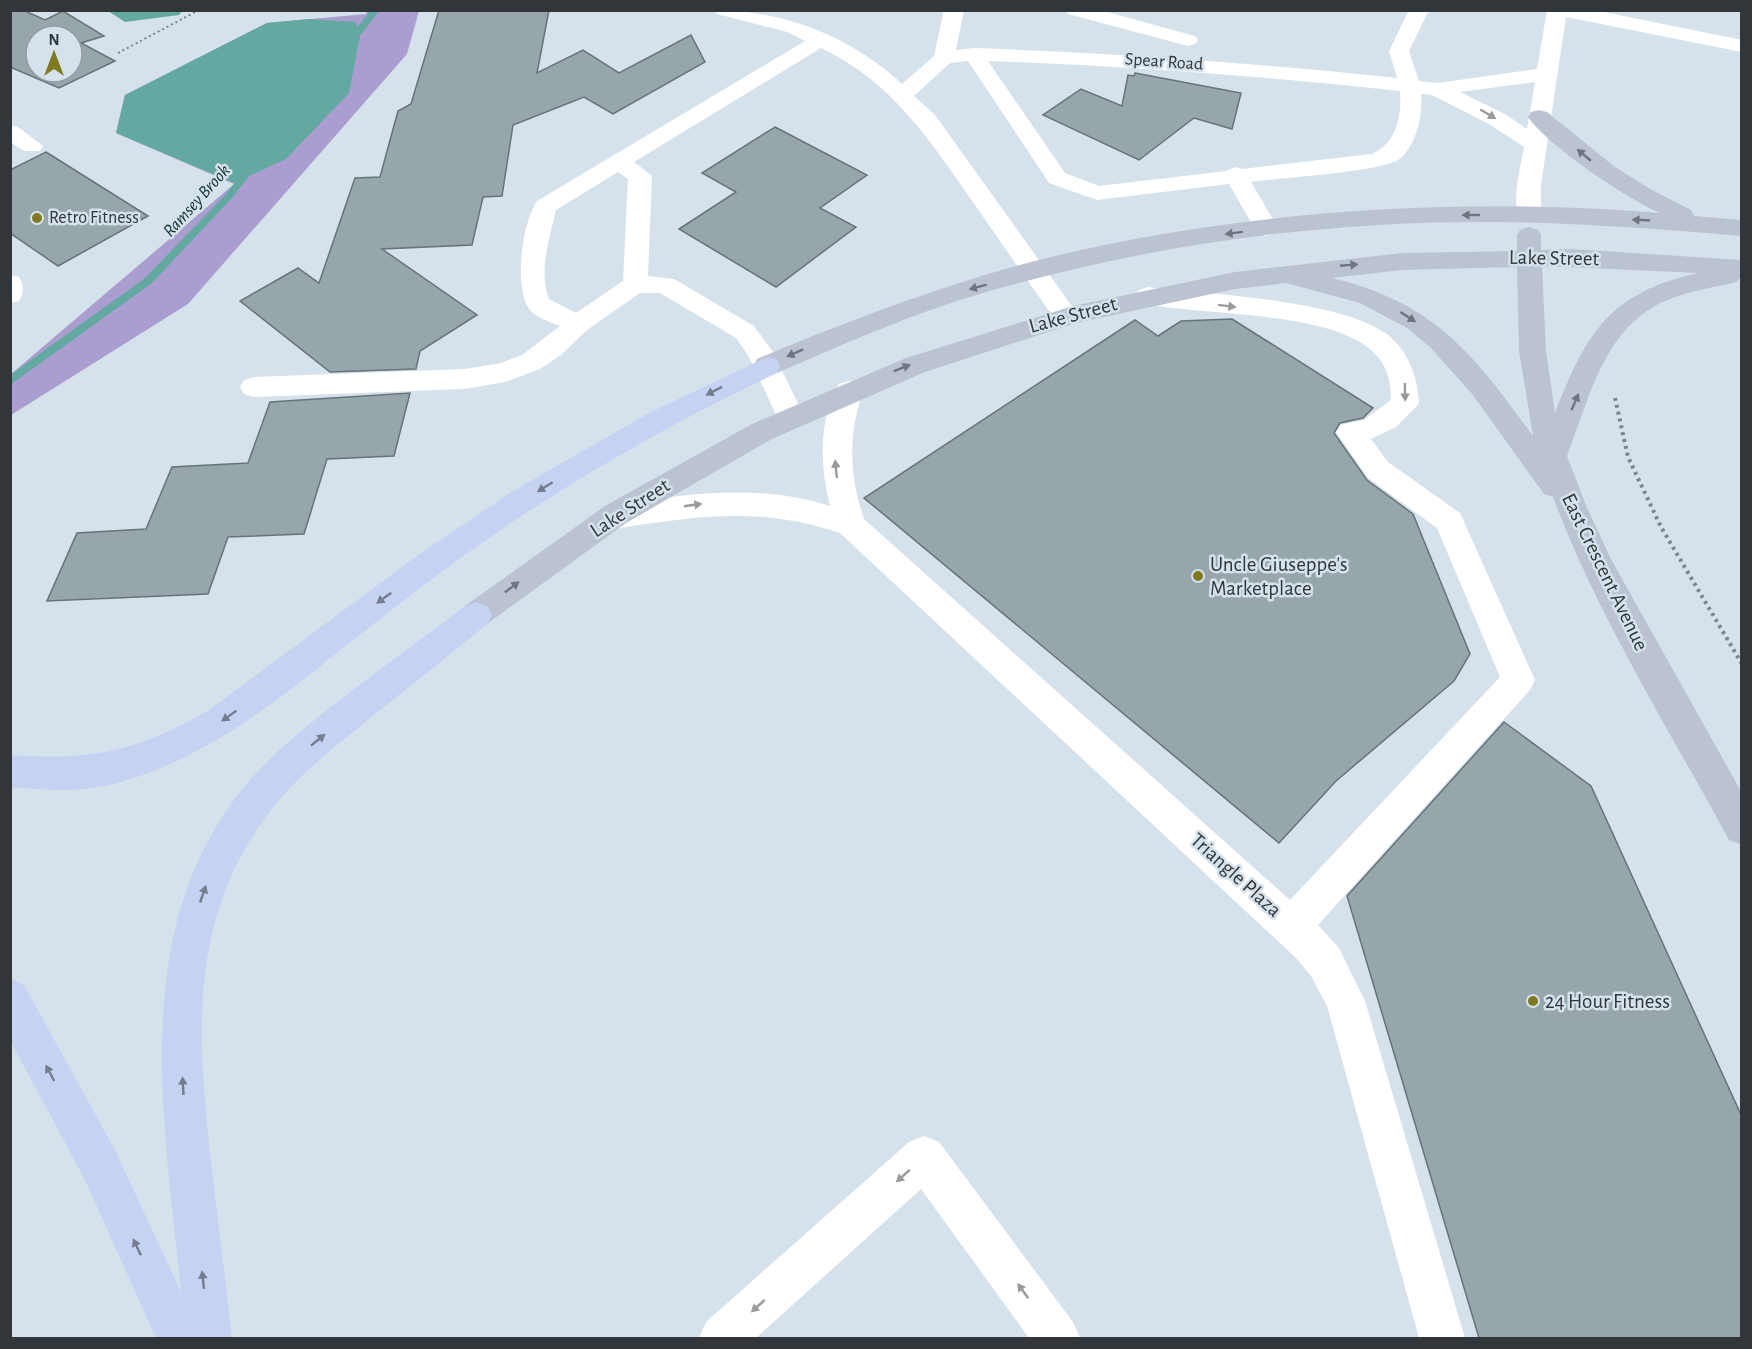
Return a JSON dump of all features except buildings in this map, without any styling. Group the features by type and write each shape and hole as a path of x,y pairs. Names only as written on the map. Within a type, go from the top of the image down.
{"highway":[{"path":"10,771 41,776 104,771 170,751 197,737 246,704 373,606 491,521 669,414 767,366"},
{"path":"209,1338 183,1099 180,1001 197,912 209,877 247,810 271,781 297,756 476,615"},
{"path":"10,999 100,1165 179,1338"}],"main road":[{"path":"1539,117 1592,162 1636,192 1708,224"},
{"name":"Lake Street","path":"767,366 811,345 912,307 1034,271 1158,244 1266,228 1421,216 1529,215 1708,224 1742,228"},
{"name":"East Crescent Avenue","path":"1529,215 1532,355 1543,420 1552,456 1570,506 1620,608 1742,828"},
{"name":"Lake Street","path":"476,615 550,559 668,482 790,417 849,390 955,348 1065,315 1149,296 1273,273 1403,260 1529,257 1645,260 1742,268"},
{"path":"1273,273 1371,298 1400,311 1432,334 1464,368 1570,506"},
{"path":"1552,456 1600,345 1621,316 1633,307 1675,288 1742,275"}],"street":[{"path":"724,10 800,22 820,40 852,56 902,95 927,120 1065,315"},
{"path":"902,95 944,58 954,10"},
{"path":"1075,10 1188,40"},
{"path":"974,54 998,94 1057,178 1097,193 1235,174 1374,160 1392,154 1402,140 1412,108 1410,86 1399,51 1419,10"},
{"path":"1559,10 1742,46"},
{"name":"East Crescent Avenue","path":"1529,215 1529,184 1546,74 1559,10"},
{"path":"1633,10 1742,32"},
{"path":"578,324 540,305 532,291 536,244 545,206 820,40"},
{"name":"Spear Road","path":"944,58 974,54 1126,60 1312,74 1438,89"},
{"path":"1438,89 1546,74"},
{"path":"1438,89 1497,118 1535,145"},
{"path":"10,132 32,146 10,156"},
{"path":"618,162 640,176 635,284"},
{"path":"1235,174 1266,228"},
{"path":"10,283 10,295"},
{"path":"254,387 465,379 505,372 538,357 578,324 635,284 665,285 746,332 767,366 790,417"},
{"path":"1149,296 1328,319 1376,339 1394,360 1405,381 1405,404 1366,433 1350,432 1378,471 1449,521 1518,680 1292,926"},
{"path":"849,390 840,415 834,454 836,476 851,525"},
{"name":"Triangle Plaza","path":"614,517 708,503 738,502 796,507 851,525 1292,926 1325,962 1345,1001 1443,1338"},
{"path":"722,1338 924,1157 1057,1338"}],"path":[{"path":"118,53 199,10"},
{"path":"1615,396 1615,407 1628,457 1683,568 1742,664"}],"shaded area":[{"path":"108,11 182,11 179,15 125,22"},
{"path":"367,11 419,11 407,54 188,304 11,415 11,374 234,184 116,133 125,95 267,23 366,14"},
{"path":"309,19 356,22 360,36 349,93 286,159 234,183 116,133 125,95 267,23"}],"waterway":[{"name":"Ramsey Brook","path":"348,45 376,10"},
{"name":"Ramsey Brook","path":"10,381 148,281 229,196 252,166"}],"place":[{"name":"Retro Fitness","path":"37,218"},
{"name":"Uncle Giuseppe's Marketplace","path":"1198,576"},
{"name":"24 Hour Fitness","path":"1533,1001"}]}
